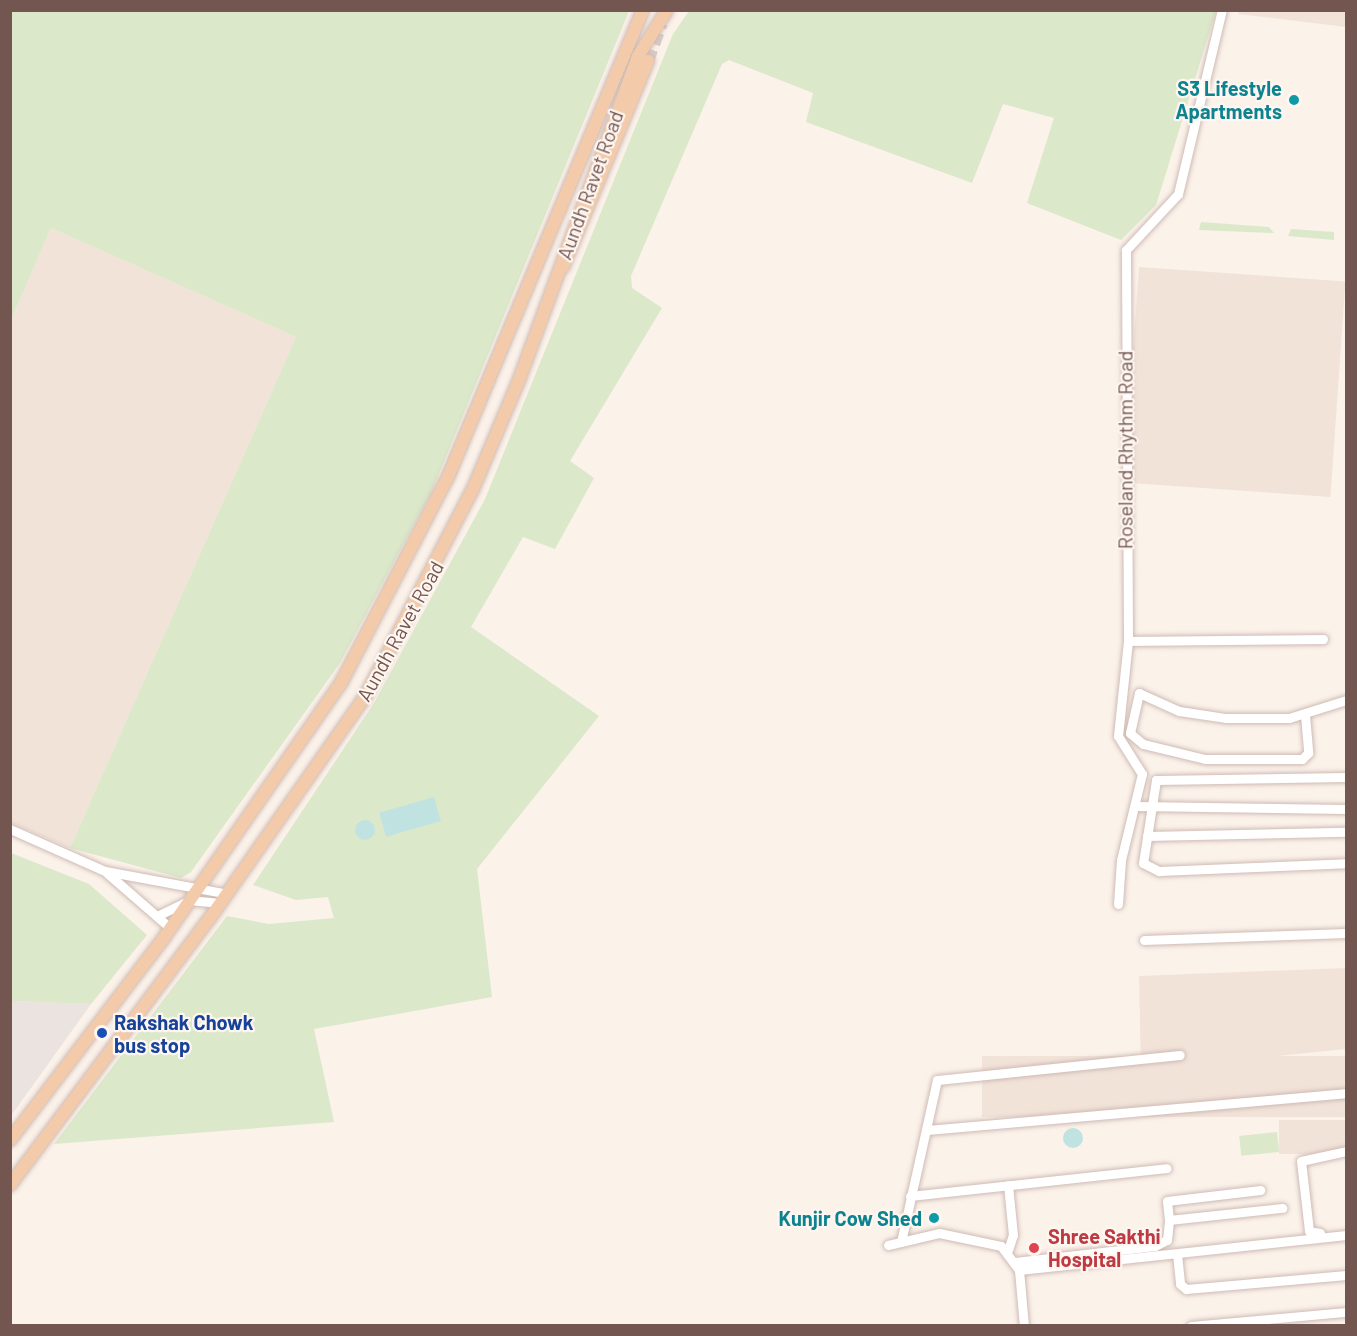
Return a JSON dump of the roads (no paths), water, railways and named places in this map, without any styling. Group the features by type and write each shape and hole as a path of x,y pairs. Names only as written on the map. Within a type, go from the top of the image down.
{"main road":[{"name":"Aundh Ravet Road","path":"10,1140 170,928 341,683 418,542 643,10"},
{"name":"Aundh Ravet Road","path":"10,1185 365,697 421,594 473,489 559,273 563,248 638,56 667,10"},
{"path":"559,273 573,251 648,61"}],"street":[{"name":"Roseland Rhythm Road","path":"1118,904 1121,860 1136,806 1140,763 1118,736 1128,641 1126,250 1178,194 1222,10"},
{"path":"1128,641 1323,639"},
{"path":"1305,715 1308,753 1302,759 1205,759 1143,744 1130,733 1139,693 1179,711 1226,718 1305,715 1347,700"},
{"path":"1347,777 1163,778 1154,784 1143,863 1151,870 1347,863"},
{"path":"1136,806 1347,808"},
{"path":"10,830 105,871 198,889 221,898"},
{"path":"1147,836 1347,832"},
{"path":"105,871 170,928"},
{"path":"157,916 190,900 221,898"},
{"path":"1144,940 1347,933"},
{"path":"901,1242 926,1130 933,1086 941,1078 1180,1055"},
{"path":"926,1130 1347,1093"},
{"path":"1347,1151 1301,1161 1309,1231 1347,1230"},
{"path":"910,1196 1166,1168"},
{"path":"1008,1185 1013,1235 1008,1250"},
{"path":"1017,1266 1160,1245 1167,1240 1169,1220 1167,1201 1260,1190"},
{"path":"1169,1220 1282,1208"},
{"path":"888,1245 939,1233 1008,1250 1017,1266 1024,1326"},
{"path":"1017,1266 1177,1254 1347,1235"},
{"path":"1177,1254 1186,1288 1347,1275"},
{"path":"1191,1326 1281,1321 1347,1312"}],"water":[{"path":"434,797 441,821 386,837 379,813"},
{"path":"365,820 372,823 375,830 372,837 365,840 358,837 355,830 358,823"},
{"path":"1069,1128 1077,1128 1083,1134 1083,1142 1077,1148 1069,1148 1063,1142 1063,1134"}],"tunnel":[{"path":"648,61 662,23"}],"place":[{"name":"S3 Lifestyle Apartments","path":"1294,100"},
{"name":"Rakshak Chowk bus stop","path":"102,1033"},
{"name":"Kunjir Cow Shed","path":"934,1218"},
{"name":"Shree Sakthi Hospital","path":"1034,1248"}]}
